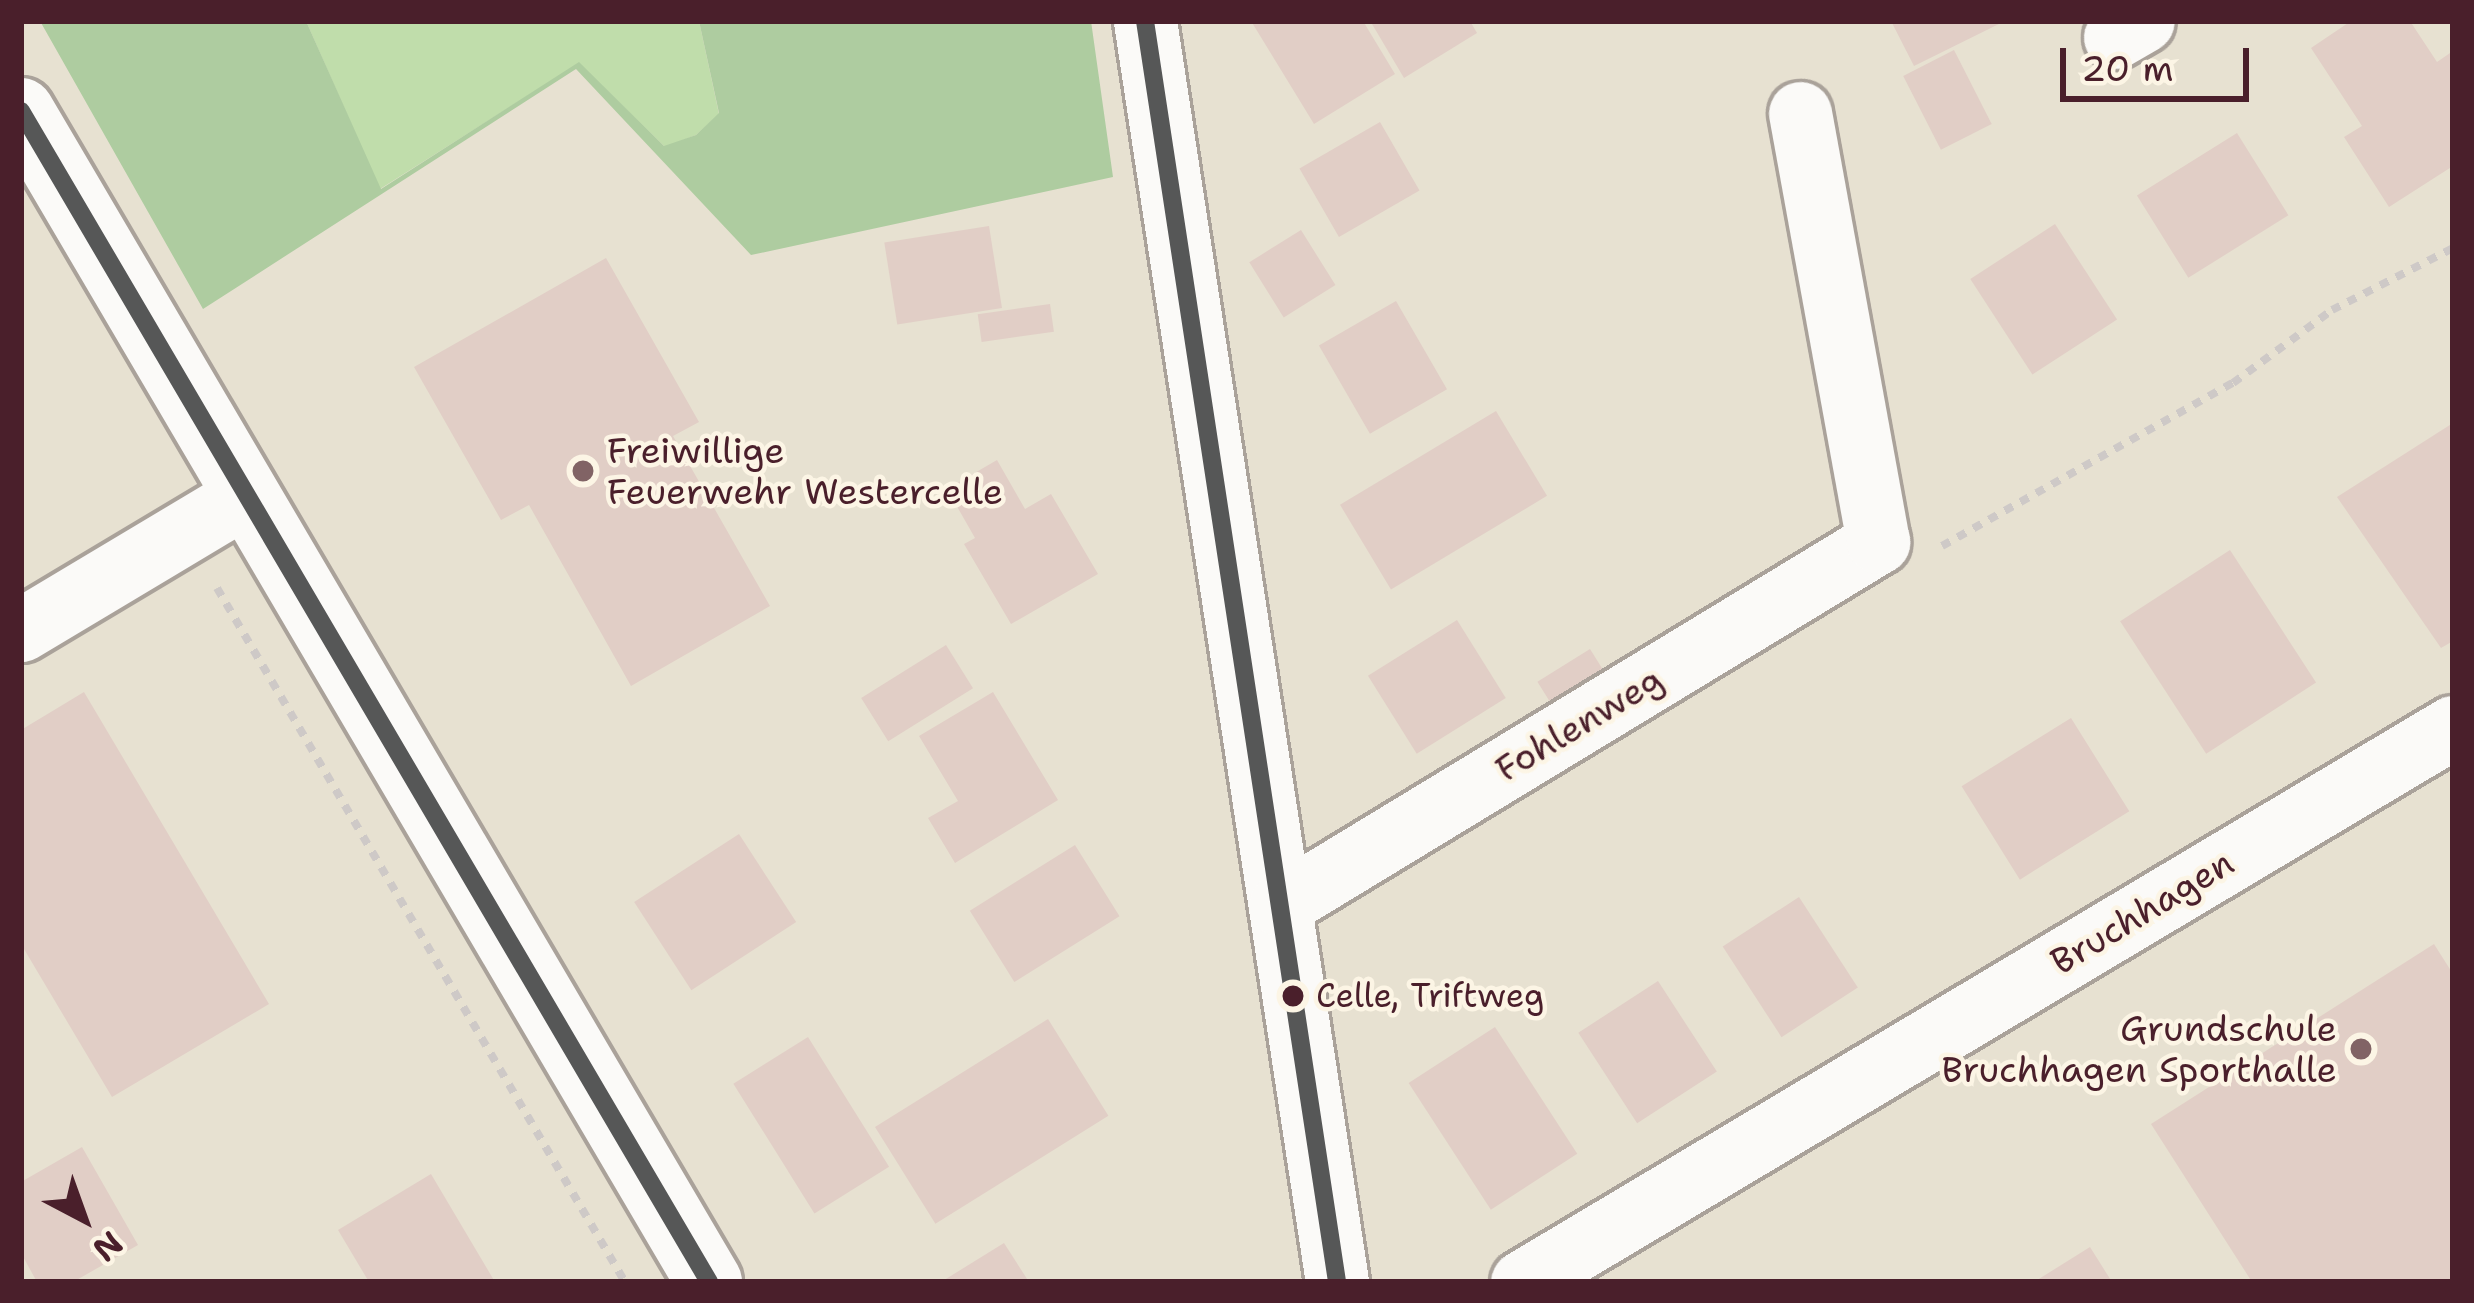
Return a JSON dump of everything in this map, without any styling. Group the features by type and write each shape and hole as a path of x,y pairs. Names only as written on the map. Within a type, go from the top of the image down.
{"main road":[{"path":"21,111 709,1282"}],"street":[{"path":"1145,21 1337,1282"},
{"path":"1800,113 1878,542"},
{"path":"21,630 244,496"},
{"name":"Fohlenweg","path":"1280,905 1878,542"},
{"name":"Bruchhagen","path":"1522,1282 2453,727"}],"path":[{"path":"1878,542 1895,562 1918,559 2233,383 2332,310 2453,248"},
{"path":"184,531 625,1282"}],"green space":[{"path":"40,21 306,21 381,189 579,62 664,146 696,135 719,113 699,21 1091,21 1113,177 751,255 576,69 203,309"},
{"path":"306,21 699,21 719,114 696,135 665,147 579,63 380,189"}],"building":[{"path":"1251,21 1363,21 1395,74 1314,124"},
{"path":"1470,21 1477,33 1404,78 1372,24"},
{"path":"1891,21 2005,21 1914,66"},
{"path":"2351,21 2410,21 2437,62 2453,51 2453,166 2389,207 2344,137 2362,126 2311,48"},
{"path":"1954,50 1992,124 1941,150 1903,76"},
{"path":"1380,122 1420,190 1339,237 1299,168"},
{"path":"2237,133 2288,215 2188,278 2137,196"},
{"path":"2055,224 2117,320 2032,375 1970,279"},
{"path":"989,226 1002,308 897,325 884,243"},
{"path":"1301,230 1335,285 1284,317 1249,262"},
{"name":"Freiwillige Feuerwehr Westercelle","path":"606,258 699,422 673,436 770,606 631,686 529,505 501,520 414,367"},
{"path":"1396,301 1447,389 1370,434 1319,346"},
{"path":"1050,304 1054,332 982,342 978,314"},
{"path":"1496,411 1547,496 1391,590 1340,505"},
{"path":"2453,423 2453,641 2441,648 2337,497"},
{"path":"997,460 1025,509 1051,494 1098,574 1011,624 964,544 975,538 947,489"},
{"path":"2230,550 2316,683 2206,754 2120,621"},
{"path":"1457,620 1506,698 1417,754 1368,676"},
{"path":"946,645 973,688 888,741 861,698"},
{"path":"1590,649 1612,684 1559,717 1537,682"},
{"path":"84,692 269,1004 112,1097 21,944 21,730"},
{"path":"993,692 1058,800 955,863 928,818 958,801 919,736"},
{"path":"2071,718 2129,811 2020,880 1962,786"},
{"path":"739,834 796,922 691,990 634,902"},
{"path":"1075,845 1120,916 1014,982 970,911"},
{"path":"1799,897 1858,988 1782,1037 1723,947"},
{"name":"Grundschule Bruchhagen Sporthalle","path":"2434,944 2453,974 2453,1282 2252,1282 2151,1124"},
{"path":"1658,981 1717,1072 1637,1123 1578,1033"},
{"path":"1048,1019 1108,1116 935,1224 875,1127"},
{"path":"1495,1027 1577,1154 1491,1210 1409,1083"},
{"path":"808,1037 889,1167 814,1213 733,1084"},
{"path":"82,1147 138,1245 73,1282 37,1282 21,1253 21,1182"},
{"path":"431,1174 495,1282 369,1282 338,1230"},
{"path":"1004,1243 1029,1282 941,1282"},
{"path":"2090,1247 2112,1282 2034,1282"}],"transit line":[{"path":"1145,21 1337,1282"},
{"path":"21,111 709,1282"}],"place":[{"name":"Freiwillige Feuerwehr Westercelle","path":"583,471"},
{"name":"Celle, Triftweg","path":"1293,996"},
{"name":"Grundschule Bruchhagen Sporthalle","path":"2361,1049"}]}
